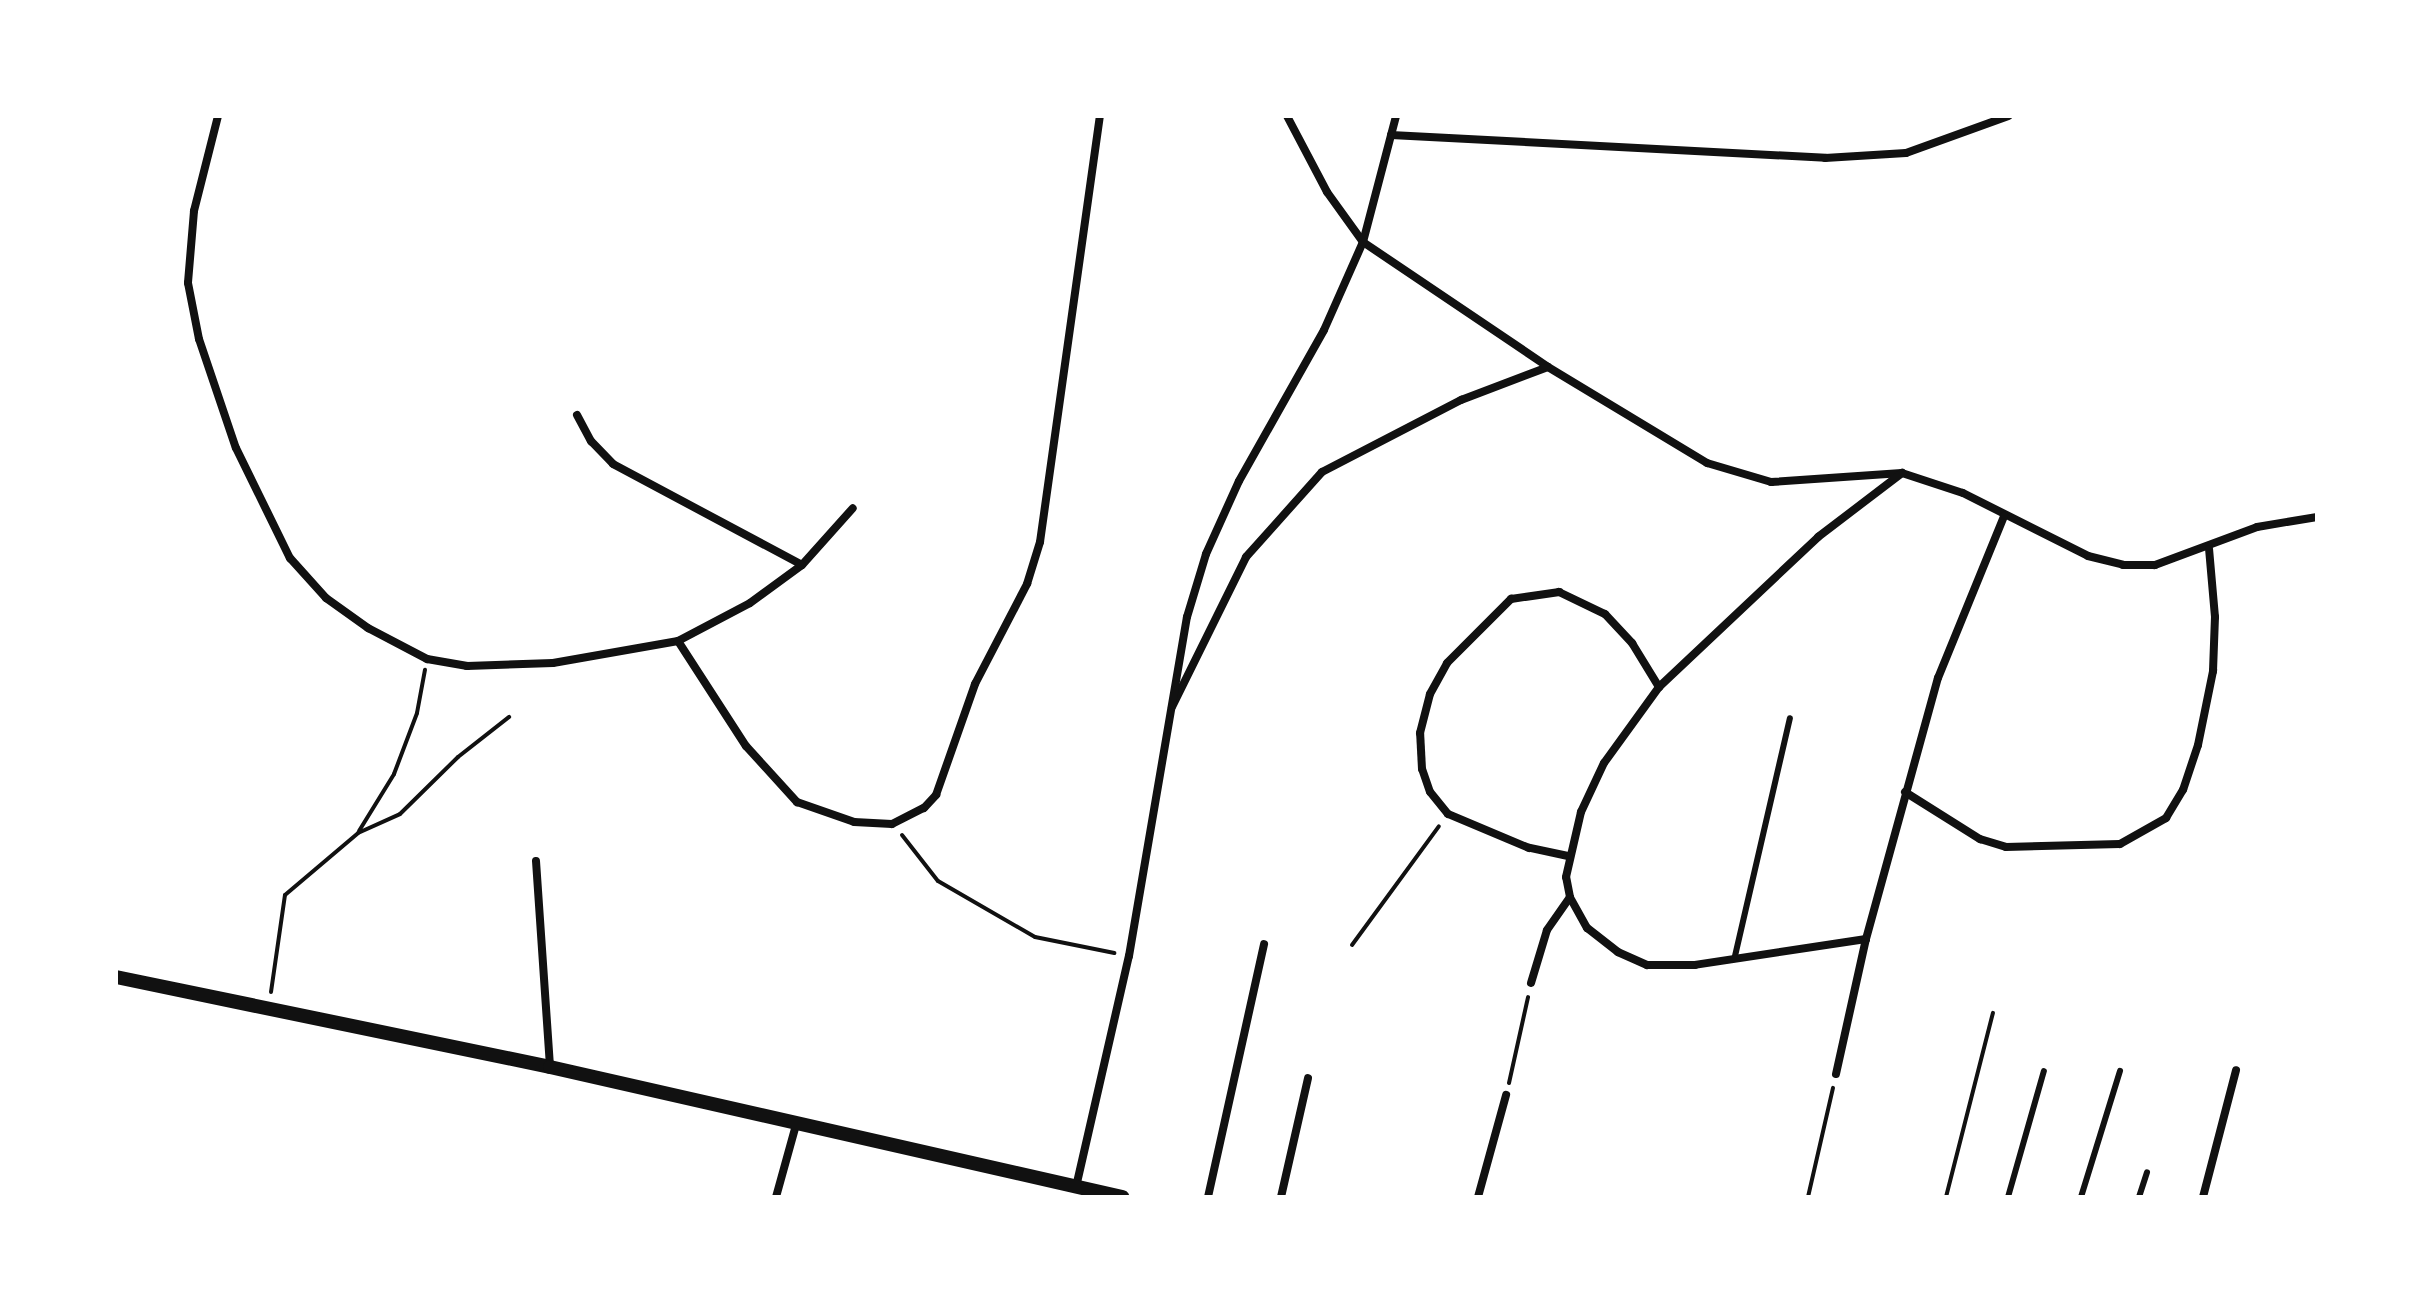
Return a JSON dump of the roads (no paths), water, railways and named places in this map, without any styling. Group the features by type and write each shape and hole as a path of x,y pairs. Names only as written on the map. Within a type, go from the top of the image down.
{"street":[{"path":"218,116 194,211 188,283 199,339 236,448 299,568 326,598 368,628 427,659 467,666 553,663 678,641 750,603 802,565 853,508"},
{"path":"678,641 746,746 797,802 854,822 892,824 924,808 936,795 975,684 1027,584 1040,542 1100,116"},
{"path":"1287,116 1327,192 1363,242 1548,367 1707,463 1736,474 1800,483 1836,474 1902,473 1963,493 2088,556 2123,565 2155,565 2209,549 2257,527 2317,517"},
{"path":"1076,1188 1129,956 1177,654 1206,554 1239,481 1324,330 1363,242 1396,116"},
{"path":"1391,135 1825,158 1906,153 2008,116"},
{"path":"1169,713 1246,557 1322,472 1461,400 1548,367"},
{"path":"577,415 591,441 613,464 802,565"},
{"path":"1866,939 1735,956 1695,965 1647,965 1618,952 1587,928 1570,897 1568,856 1604,763 1659,687 1818,537 1902,473"},
{"path":"1836,1074 1866,939 1905,792 1955,626 2004,516"},
{"path":"1905,792 1980,839 2006,847 2120,844 2166,818 2183,790 2198,745 2213,671 2215,617 2209,549"},
{"path":"1568,856 1529,848 1448,814 1430,792 1422,769 1420,733 1430,694 1447,663 1511,599 1559,592 1584,600 1632,643 1659,687"},
{"path":"536,861 550,1067"},
{"path":"1531,983 1547,930 1570,897"},
{"path":"1208,1197 1264,944"},
{"path":"116,977 550,1067 1122,1197"},
{"path":"2203,1197 2236,1070"},
{"path":"1281,1197 1308,1078"},
{"path":"1478,1197 1506,1095"},
{"path":"776,1197 796,1125"}],"lane":[{"path":"1735,956 1790,718"},
{"path":"2008,1197 2044,1071"},
{"path":"2081,1197 2120,1071"},
{"path":"2139,1197 2147,1172"}]}
